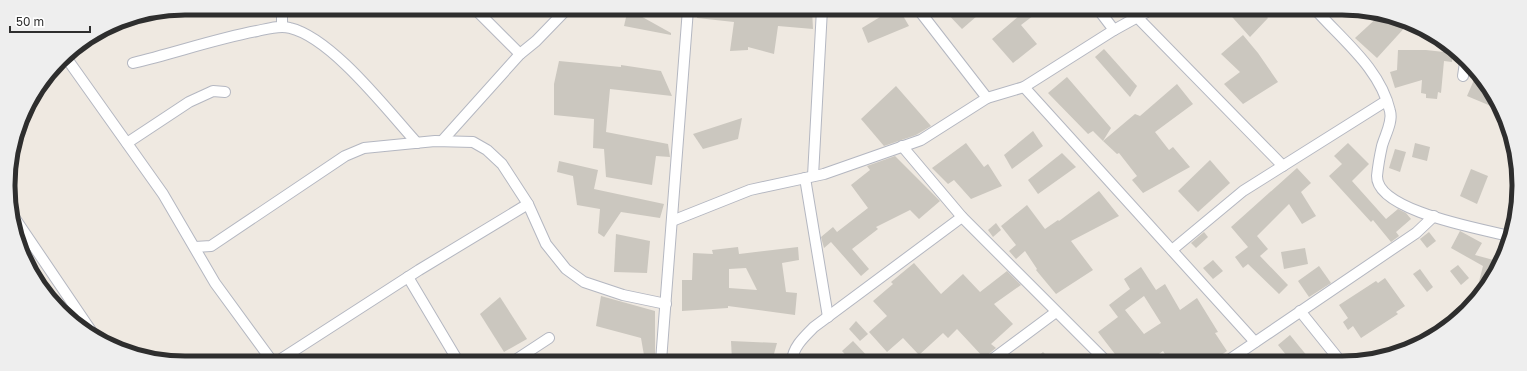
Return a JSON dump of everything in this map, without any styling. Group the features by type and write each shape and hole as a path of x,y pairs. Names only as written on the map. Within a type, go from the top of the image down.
{"street":[{"path":"282,15 282,27"},
{"path":"481,15 520,54"},
{"path":"442,141 520,54 536,41 560,15"},
{"path":"662,356 688,15"},
{"path":"822,15 809,177 828,317"},
{"path":"923,15 987,98"},
{"path":"1103,15 1114,30"},
{"path":"672,221 750,190 809,177 921,140 987,98 1024,87 1114,30 1141,15"},
{"path":"1319,15 1373,73 1390,112 1390,121 1382,147 1377,178 1380,189 1389,197 1423,214 1505,235"},
{"path":"1137,17 1283,166"},
{"path":"133,63 222,38 289,27 322,43 343,62 416,142"},
{"path":"69,61 163,194 215,282 268,356"},
{"path":"1462,76 1464,67"},
{"path":"1024,87 1255,342"},
{"path":"127,143 189,102 213,91 225,92"},
{"path":"1172,250 1243,191 1386,101"},
{"path":"195,247 211,246 345,156 364,148 416,142 473,142 487,150 502,164 528,204 546,244 566,269 584,282 623,295 666,304"},
{"path":"902,146 962,217 1100,356"},
{"path":"287,356 408,277 528,204"},
{"path":"1235,356 1416,233 1434,216"},
{"path":"794,356 800,341 814,327 962,217"},
{"path":"20,226 87,324"},
{"path":"204,262 211,246"},
{"path":"408,277 454,356"},
{"path":"1300,311 1336,356"},
{"path":"998,356 1056,312"},
{"path":"523,356 549,338"}],"building":[{"path":"627,15 639,15 671,33 671,35 624,26"},
{"path":"697,15 812,15 813,29 778,26 774,54 748,47 748,50 730,51 734,22 697,18"},
{"path":"883,15 903,15 909,26 868,43 862,28"},
{"path":"949,15 978,15 962,29"},
{"path":"1020,15 1034,15 1021,25 1037,44 1013,63 992,39"},
{"path":"1230,15 1265,15 1268,18 1250,37"},
{"path":"1376,18 1405,27 1377,58 1355,38"},
{"path":"1243,35 1258,53 1278,82 1243,104 1224,84 1240,72 1221,54"},
{"path":"1104,49 1137,86 1130,97 1095,57"},
{"path":"1398,50 1426,50 1448,52 1453,56 1452,62 1444,61 1441,93 1438,92 1437,99 1426,98 1426,94 1421,93 1422,80 1395,88 1390,72 1397,70"},
{"path":"559,61 621,67 621,65 661,71 672,96 610,89 606,132 668,144 670,157 656,156 652,185 606,177 604,149 593,148 594,119 554,115 554,84"},
{"path":"1067,77 1111,128 1103,141 1093,131 1088,134 1048,93"},
{"path":"1474,79 1492,107 1467,96"},
{"path":"1177,84 1193,104 1155,132 1169,150 1173,147 1190,167 1143,193 1132,180 1137,176 1119,153 1117,154 1103,141 1135,114 1140,116"},
{"path":"896,86 931,126 916,135 884,146 861,119"},
{"path":"742,118 738,139 703,149 693,134"},
{"path":"1033,131 1043,146 1012,169 1004,155"},
{"path":"966,143 984,167 988,164 1002,186 971,199 954,180 948,184 932,168"},
{"path":"1348,143 1369,164 1352,181 1386,219 1398,209 1406,213 1411,219 1396,232 1399,236 1391,242 1373,220 1371,222 1329,176 1342,164 1334,156"},
{"path":"1415,143 1430,147 1427,161 1412,157"},
{"path":"1395,149 1406,152 1400,172 1389,168"},
{"path":"1062,153 1076,167 1038,194 1028,180"},
{"path":"895,156 940,201 919,219 910,210 876,227 878,229 852,249 869,269 861,276 831,242 824,248 821,237 833,227 837,232 868,208 851,185 870,170 867,166"},
{"path":"1210,160 1230,183 1198,212 1178,191"},
{"path":"559,161 598,170 594,189 664,204 660,218 621,212 604,237 598,233 600,209 577,205 573,176 557,172"},
{"path":"1297,168 1311,183 1301,192 1316,216 1302,224 1289,204 1257,236 1268,249 1260,256 1288,285 1279,294 1248,264 1243,268 1235,257 1248,247 1231,227"},
{"path":"1471,169 1488,176 1477,204 1460,196"},
{"path":"1099,191 1119,216 1071,241 1093,270 1056,294 1036,270 1037,269 1025,251 1016,259 1009,251 1016,245 1001,226 1027,205 1045,229 1058,220 1059,221"},
{"path":"996,223 1001,230 993,237 988,230"},
{"path":"1460,231 1482,243 1475,255 1494,260 1477,289 1483,266 1451,248"},
{"path":"1204,232 1208,237 1196,248 1191,243"},
{"path":"1429,232 1436,241 1427,248 1420,239"},
{"path":"616,234 650,241 647,273 614,272"},
{"path":"738,247 739,254 798,247 799,260 782,263 786,292 797,293 795,315 728,306 728,308 682,311 682,280 692,280 693,253 713,254 712,250","holes":["746,268 757,290 729,288 729,269"]},
{"path":"1305,248 1308,264 1284,269 1281,252"},
{"path":"1213,260 1223,271 1213,279 1203,268"},
{"path":"914,263 941,294 963,274 980,292 1007,271 1021,285 994,304 1013,324 991,344 996,348 986,356 982,356 957,329 948,338 943,333 919,355 903,338 887,352 869,332 887,316 873,301 893,284 891,282"},
{"path":"1458,265 1469,278 1461,285 1450,271"},
{"path":"1319,266 1331,283 1309,297 1298,281"},
{"path":"1141,267 1156,290 1165,284 1180,310 1197,298 1218,332 1215,333 1227,351 1220,356 1200,356 1199,354 1196,356 1166,356 1163,351 1156,356 1116,356 1098,332 1118,317 1109,305 1130,289 1124,279","holes":["1144,296 1161,323 1144,334 1125,310"]},
{"path":"1420,269 1433,287 1427,292 1413,274"},
{"path":"1385,278 1405,306 1396,312 1398,314 1361,338 1353,326 1348,330 1343,322 1348,318 1339,305 1376,281 1378,283"},
{"path":"601,296 655,311 655,356 644,356 641,338 596,326"},
{"path":"500,297 527,339 504,352 480,314"},
{"path":"856,321 868,334 860,341 849,329"},
{"path":"1290,335 1307,356 1287,356 1278,345"},
{"path":"731,341 777,343 773,356 732,356"},
{"path":"853,341 867,356 846,356 842,351"},
{"path":"1043,352 1047,356 1039,356"}]}
